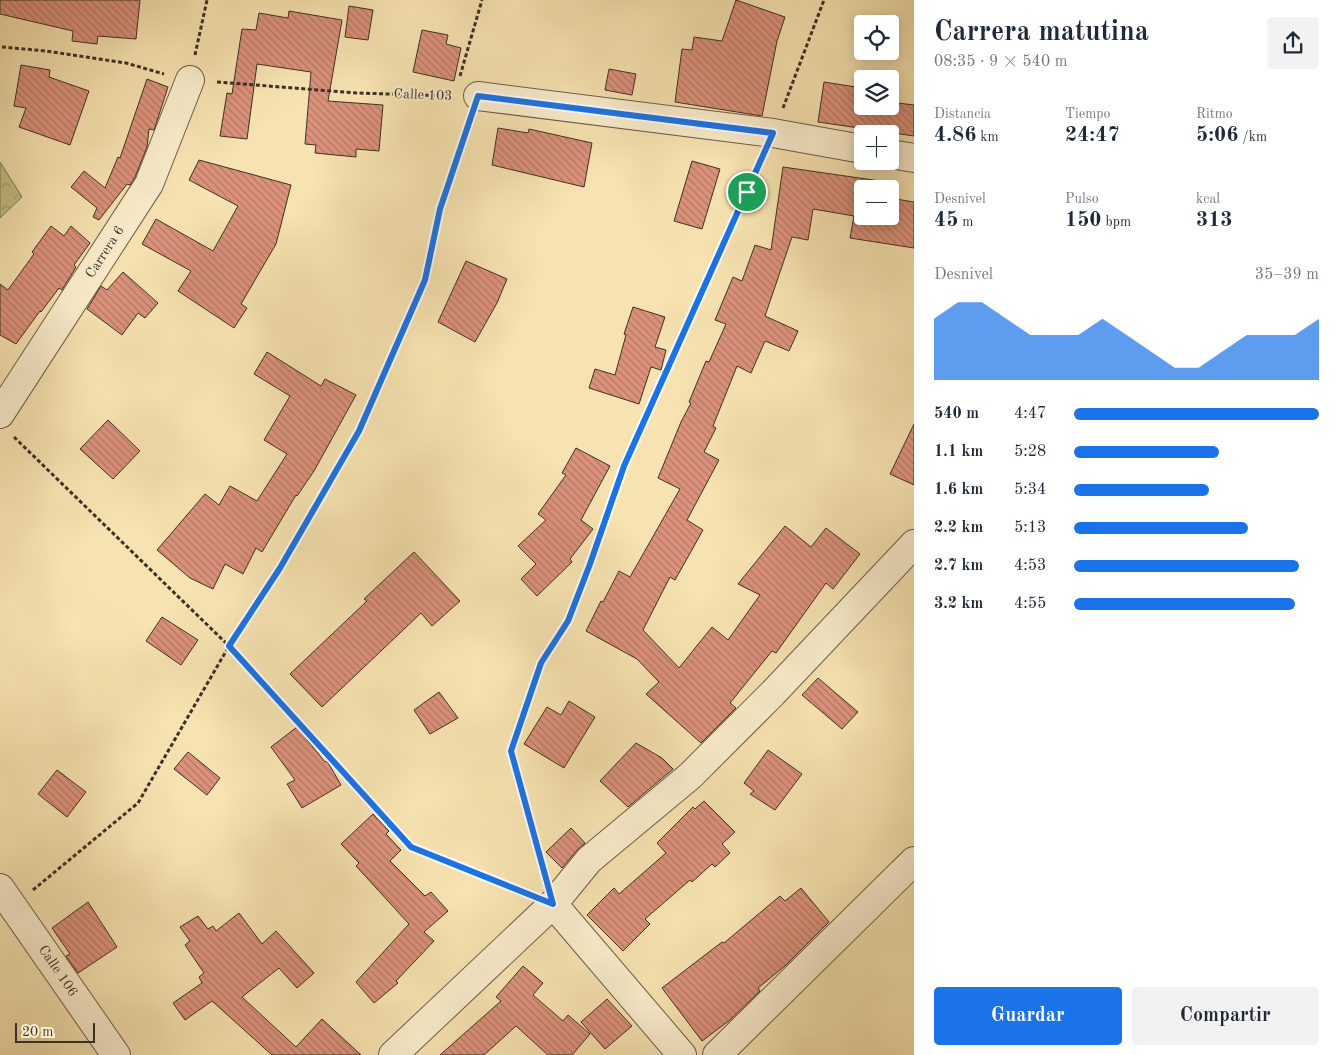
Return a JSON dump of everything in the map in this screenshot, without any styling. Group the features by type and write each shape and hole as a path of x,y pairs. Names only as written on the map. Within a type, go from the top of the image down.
{"street":[{"name":"Carrera 6","path":"4,422 149,184 190,80"},
{"path":"478,96 773,133 854,148"},
{"path":"899,156 914,158"},
{"path":"393,1055 553,904 589,860 690,776 773,693 914,544"},
{"path":"717,1055 914,861"},
{"name":"Calle 106","path":"7,897 116,1055"},
{"path":"553,904 682,1055"}],"path":[{"path":"190,80 207,0"},
{"path":"460,77 482,0"},
{"path":"553,904 511,751 541,663 568,621 624,466 773,133 824,0"},
{"name":"Calle 103","path":"2,47 126,62 190,80 357,93 478,96"},
{"path":"7,897 138,803 229,646 280,568 359,431 425,280 440,209 478,96"},
{"path":"4,422 229,646 411,847 553,904"}],"green space":[{"path":"0,162 22,197 0,218"}],"building":[{"path":"0,0 140,0 136,39 98,36 97,44 72,41 73,31 0,14"},
{"path":"736,0 785,17 777,41 762,116 675,102 682,49 692,50 694,37 722,41"},
{"path":"349,6 373,10 368,40 345,37"},
{"path":"289,11 342,20 328,101 383,105 379,151 356,149 356,157 315,153 316,145 305,144 311,72 257,64 247,139 220,136 227,93 232,94 242,29 256,30 259,13 288,18"},
{"path":"422,30 448,35 446,44 461,48 454,81 413,72"},
{"path":"21,65 50,70 49,77 89,91 70,145 19,127 26,108 14,106"},
{"path":"609,69 636,74 632,95 605,90"},
{"path":"147,79 168,87 154,130 149,129 147,147 135,177 130,185 127,184 99,220 93,217 97,208 71,187 84,171 105,188 118,157 120,158"},
{"path":"824,82 854,87 854,115 899,115 899,103 914,105 914,136 899,134 899,125 854,125 854,127 818,122"},
{"path":"498,128 528,133 529,129 592,143 584,187 492,165"},
{"path":"199,160 291,185 276,244 241,304 247,308 234,328 178,291 191,271 142,244 156,219 213,251 238,206 189,180"},
{"path":"692,161 720,169 702,229 674,221"},
{"path":"783,167 873,180 854,180 854,216 813,209 808,240 792,237 765,316 798,331 789,351 765,341 751,373 737,366 713,426 716,428 704,452 719,460 687,520 703,530 675,580 670,577 643,630 679,668 712,627 728,640 760,595 738,584 785,526 811,547 826,528 860,554 833,589 826,583 776,653 772,651 730,703 736,708 701,743 646,694 659,682 637,659 586,631 619,571 630,577 680,489 658,478 681,422 691,403 689,402 706,361 709,362 726,324 715,320 733,277 742,281 755,245 771,250"},
{"path":"899,200 914,202 914,248 850,238 854,216 854,225 899,225"},
{"path":"51,226 64,236 71,226 90,243 74,265 76,267 62,290 59,288 16,344 0,335 0,284 8,290 34,254 32,252"},
{"path":"466,261 507,279 497,303 475,342 438,322"},
{"path":"123,272 158,303 145,318 138,313 122,335 87,309 101,286 107,290"},
{"path":"633,307 665,317 655,347 666,350 661,370 651,367 639,404 589,388 595,369 615,375 626,335 624,334"},
{"path":"267,352 321,386 325,379 356,395 314,471 296,495 262,552 256,548 243,574 225,564 213,589 190,578 157,550 205,494 219,505 230,486 257,501 287,454 264,440 290,396 254,374"},
{"path":"108,420 140,451 113,479 80,449"},
{"path":"914,424 914,485 890,474"},
{"path":"576,448 610,466 581,520 593,529 570,559 572,562 537,596 521,579 536,564 518,546 546,520 538,514 566,475 562,473"},
{"path":"414,552 460,601 432,626 421,613 322,707 290,674 367,601 364,599"},
{"path":"162,617 198,640 181,665 146,641"},
{"path":"818,678 858,712 842,729 802,695"},
{"path":"439,692 458,718 430,734 414,710"},
{"path":"569,701 595,717 564,768 524,744 547,707 561,715"},
{"path":"297,727 325,762 327,761 341,785 302,808 287,784 295,780 271,747"},
{"path":"636,743 662,758 673,769 628,807 600,781"},
{"path":"768,750 802,774 775,810 750,794 754,791 744,783"},
{"path":"188,752 220,778 207,795 174,769"},
{"path":"57,770 86,792 67,817 38,794"},
{"path":"704,801 735,832 722,844 730,853 715,867 712,864 692,882 690,880 645,919 650,924 623,951 587,915 614,888 619,894 666,853 657,843 693,807 695,809"},
{"path":"373,814 389,831 386,834 401,850 390,861 425,896 431,892 448,911 424,932 434,941 396,981 398,983 374,1003 356,982 409,924 356,866 359,863 341,844"},
{"path":"571,828 585,843 562,868 546,852"},
{"path":"801,888 829,922 786,965 758,988 760,991 730,1020 702,1041 662,988 722,942 724,943 780,896 785,901"},
{"path":"88,902 117,947 78,973 66,956 70,954 52,928"},
{"path":"239,913 262,944 276,931 314,973 297,988 279,968 242,997 296,1047 322,1019 361,1055 272,1055 212,1001 185,1020 173,1003 202,983 199,977 204,973 185,945 190,941 180,927 198,916 208,929 213,926 216,931"},
{"path":"523,966 543,983 533,995 563,1021 568,1015 590,1034 572,1055 548,1055 516,1026 484,1055 440,1055 501,1001 496,997"},
{"path":"607,999 632,1026 605,1049 581,1022"}],"route":[{"path":"478,96 773,133 747,192 624,466 568,621 541,663 511,751 553,904 411,847 229,646 280,568 359,431 425,280 440,209 478,96"}]}
